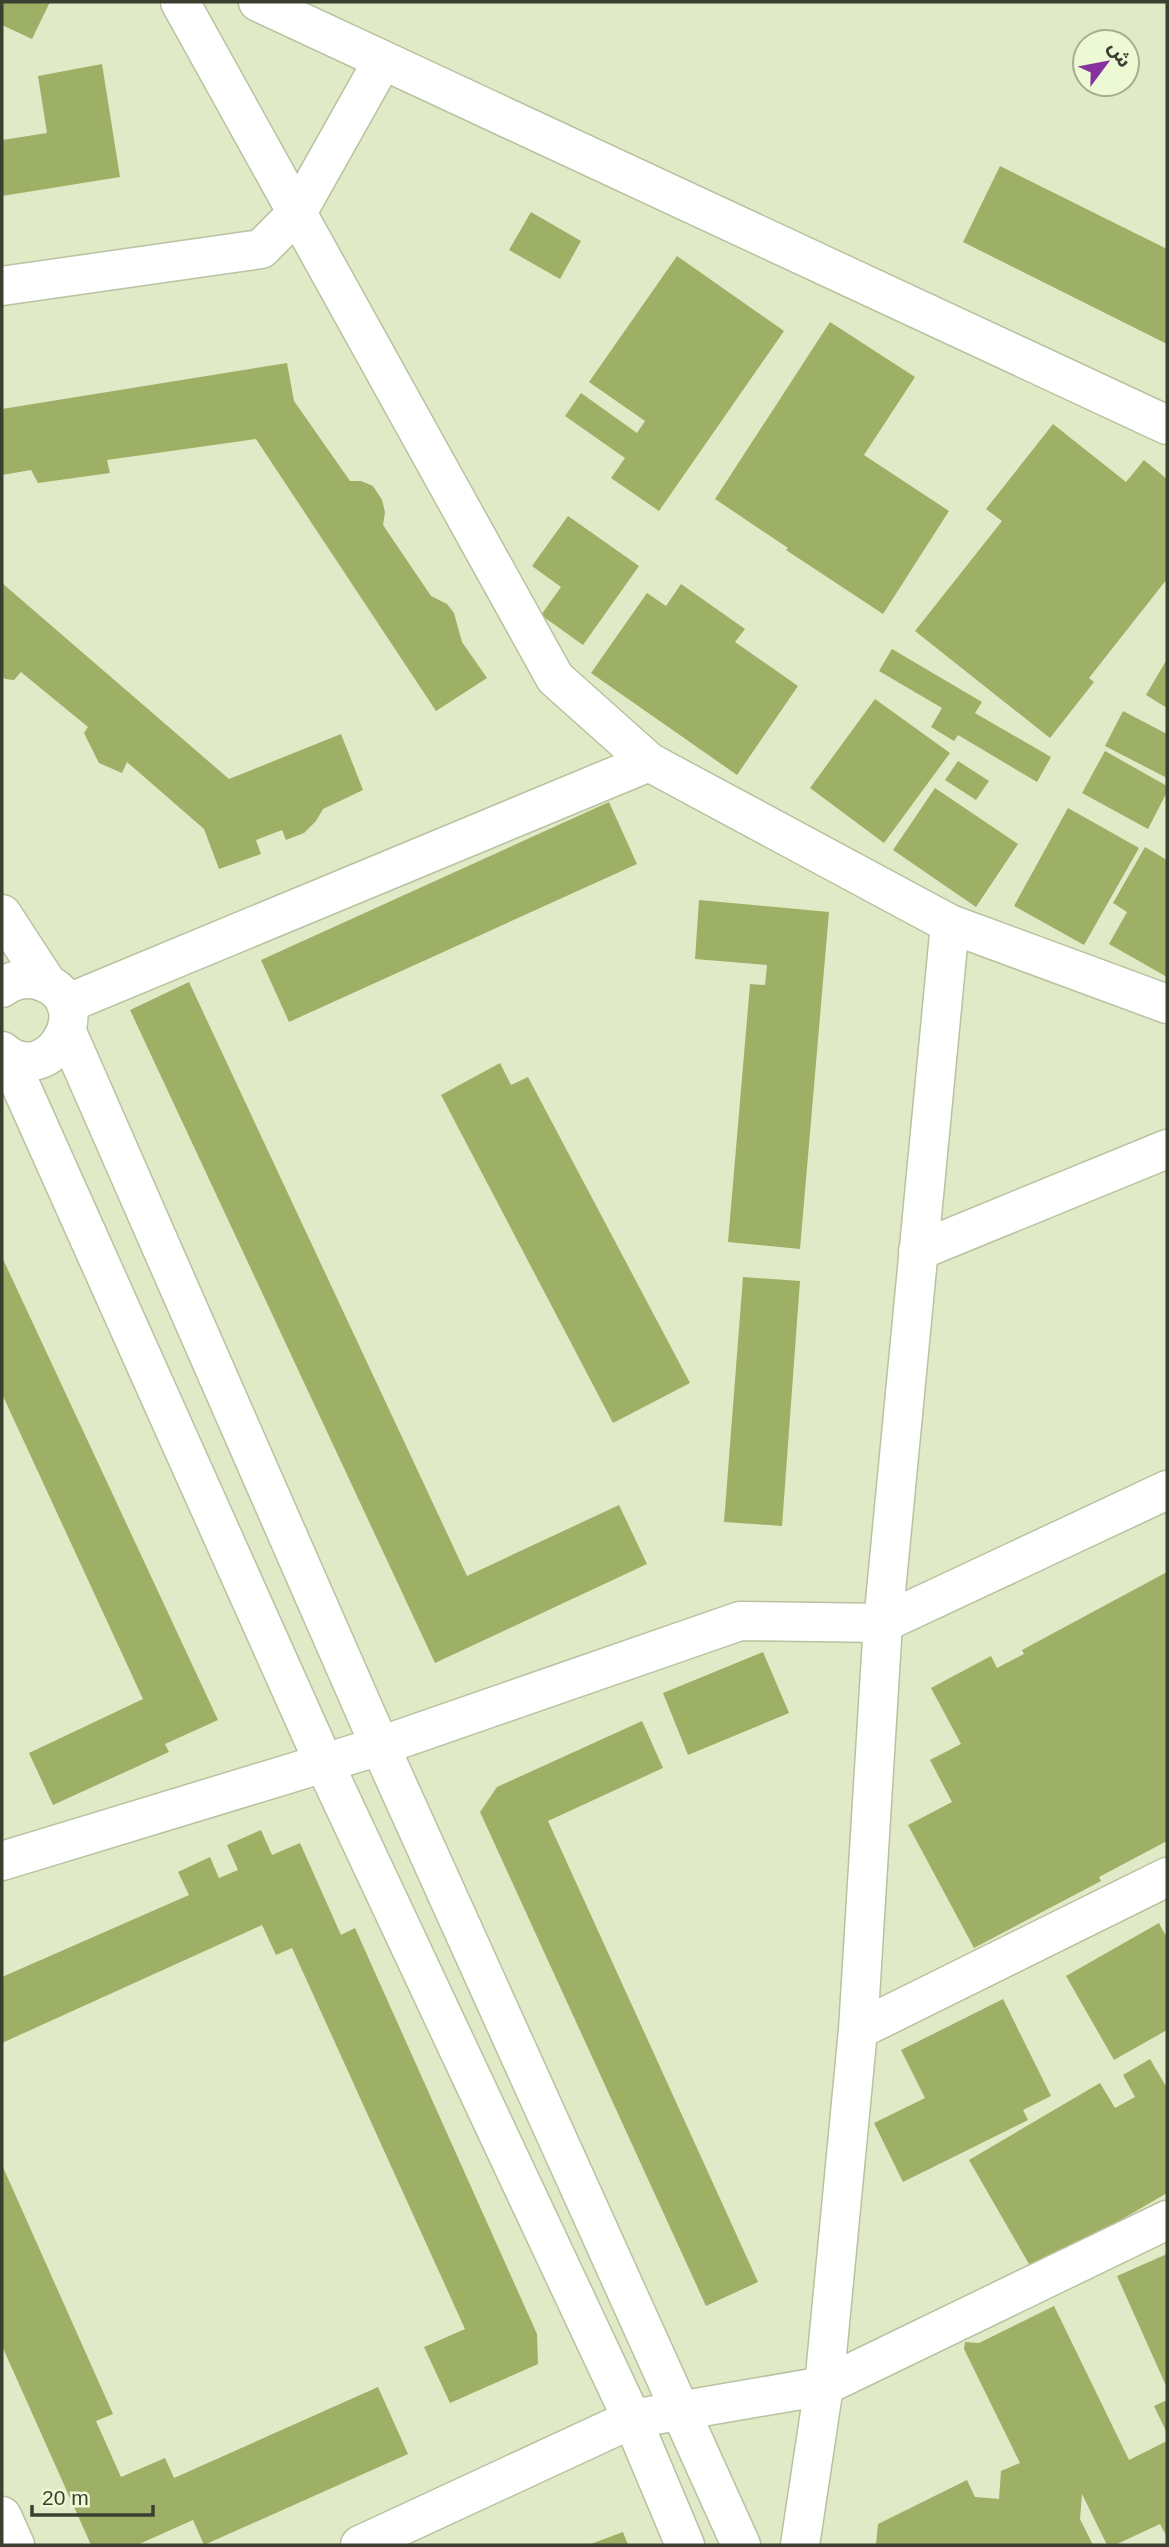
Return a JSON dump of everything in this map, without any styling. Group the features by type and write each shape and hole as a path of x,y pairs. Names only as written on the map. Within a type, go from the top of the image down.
{"street":[{"path":"180,2 555,678 649,761 950,923 1167,1004"},
{"path":"258,2 1167,425"},
{"path":"2,286 261,249 298,214 383,60"},
{"path":"60,1006 649,761"},
{"path":"2,914 60,1006 380,1746 741,2545"},
{"path":"800,2545 824,2386 858,2030 883,1623 950,923"},
{"path":"2,988 19,979 33,979 60,1006 60,1045 50,1054 36,1060 20,1060 4,1053"},
{"path":"4,1053 324,1763 632,2419 685,2545"},
{"path":"918,1251 1167,1149"},
{"path":"2,1861 380,1746 740,1621 883,1623 1167,1490"},
{"path":"858,2030 1167,1877"},
{"path":"360,2545 632,2419 824,2386 1167,2220"},
{"path":"2,2516 15,2545"}],"building":[{"path":"2,2 50,2 32,39 2,25"},
{"path":"102,64 120,177 2,196 2,140 47,133 38,76"},
{"path":"1000,166 1167,249 1167,344 963,242"},
{"path":"531,212 581,241 560,279 509,250"},
{"path":"677,256 784,331 659,511 611,478 625,458 565,416 581,393 637,433 645,421 589,382"},
{"path":"830,322 915,377 864,455 949,511 883,614 715,499"},
{"path":"287,363 294,401 350,481 361,481 373,486 382,500 385,512 383,525 431,596 447,604 454,613 462,642 487,678 436,711 256,439 107,460 110,473 38,483 31,470 2,475 2,409"},
{"path":"1053,424 1126,482 1144,460 1167,479 1167,579 1089,678 1094,682 1050,738 915,631 1002,521 986,509"},
{"path":"568,516 639,566 583,645 541,615 561,587 532,566"},
{"path":"2,583 229,779 341,734 363,790 323,809 304,833 286,840 282,830 256,840 261,854 219,869 204,829 127,762 122,773 99,763 84,733 88,727 21,672 14,680 2,676"},
{"path":"681,584 745,629 735,642 798,686 737,775 591,673 647,593 666,606"},
{"path":"892,649 982,702 975,713 1051,757 1037,782 958,735 954,741 931,727 942,708 879,671"},
{"path":"1167,659 1167,708 1146,695"},
{"path":"875,699 950,753 884,843 810,788"},
{"path":"1123,711 1167,734 1167,778 1105,746"},
{"path":"1105,751 1167,786 1167,792 1148,829 1082,793"},
{"path":"958,761 989,781 976,800 945,780"},
{"path":"935,788 1018,844 976,907 893,850"},
{"path":"609,802 637,864 289,1022 261,960"},
{"path":"1068,808 1139,848 1084,945 1014,906"},
{"path":"1145,847 1167,860 1167,977 1109,944 1127,912 1113,903"},
{"path":"699,900 829,912 800,1249 728,1242 750,984 765,985 767,965 695,959"},
{"path":"189,982 467,1576 619,1505 647,1564 435,1663 130,1010"},
{"path":"500,1063 511,1085 528,1077 690,1383 613,1423 441,1095"},
{"path":"2,1257 218,1720 165,1744 169,1752 53,1805 29,1753 143,1699 2,1394"},
{"path":"743,1277 800,1281 782,1526 724,1522"},
{"path":"1167,1572 1167,1841 1099,1877 1101,1881 974,1948 908,1825 952,1802 930,1760 961,1744 931,1688 991,1656 997,1668 1024,1654 1022,1650"},
{"path":"763,1652 789,1713 688,1755 663,1693"},
{"path":"642,1721 663,1768 548,1821 758,2282 706,2306 480,1812 497,1787"},
{"path":"261,1830 272,1855 300,1843 341,1935 355,1928 537,2334 538,2364 450,2403 424,2347 465,2329 292,1948 276,1955 262,1925 2,2043 2,1977 189,1895 178,1872 210,1857 219,1878 238,1870 227,1845"},
{"path":"1159,1923 1167,1938 1167,2030 1114,2060 1066,1976"},
{"path":"1003,1999 1051,2096 1023,2110 1028,2120 903,2182 874,2123 925,2098 901,2050"},
{"path":"1150,2059 1167,2088 1167,2193 1033,2271 969,2160 1100,2083 1115,2108 1135,2097 1123,2075"},
{"path":"2,2165 113,2414 96,2421 121,2477 165,2458 174,2478 378,2387 408,2454 204,2545 193,2520 137,2545 91,2545 2,2346"},
{"path":"1167,2254 1167,2388 1117,2276"},
{"path":"1054,2306 1129,2460 1167,2441 1167,2537 1160,2524 1115,2545 1107,2545 1082,2494 1080,2519 1093,2545 876,2545 878,2524 967,2480 975,2497 999,2499 1001,2471 1020,2463 964,2349 965,2342 979,2343"},
{"path":"1167,2400 1167,2433 1154,2406"},
{"path":"623,2532 628,2545 588,2545"}]}
